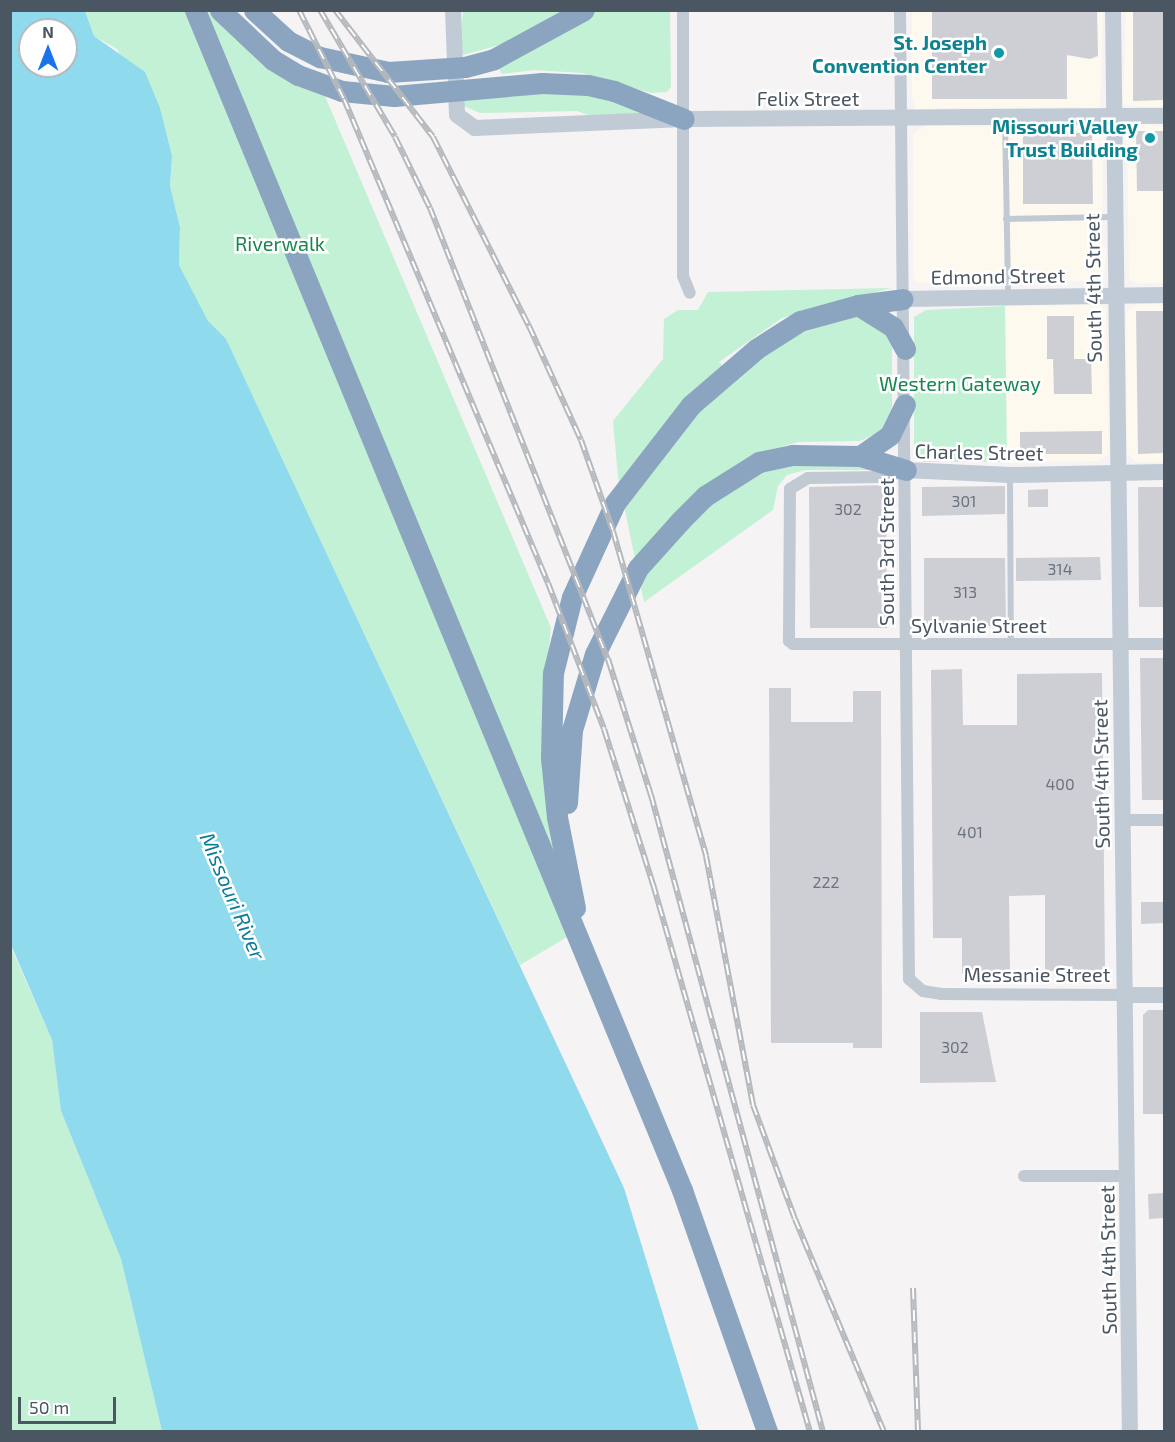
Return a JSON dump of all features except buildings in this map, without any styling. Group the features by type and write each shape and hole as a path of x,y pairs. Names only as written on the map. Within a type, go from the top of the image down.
{"highway":[{"path":"195,10 446,623"},
{"path":"209,10 243,94 293,250 468,676 581,941 682,1192 766,1431"},
{"path":"220,10 273,60 298,75 342,91 394,96 504,86 588,85 614,91 684,119"},
{"path":"254,10 288,41 320,57 388,72 429,71 494,59 584,10"},
{"path":"581,941 557,817 551,758 553,673 562,633 586,561 615,503 657,445 720,376 800,321 858,305 903,299"},
{"path":"858,305 892,327 905,349"},
{"path":"860,456 890,435 905,404"},
{"path":"591,968 571,891 567,779 573,730 595,654 638,568 681,520 730,478 759,462 794,455 860,456 906,470"},
{"path":"487,719 682,1190 766,1431"}],"main road":[{"name":"Felix Street","path":"453,10 457,115 475,128 684,119 1164,116"},
{"name":"South 4th Street","path":"1113,10 1114,295 1130,1431"},
{"name":"Edmond Street","path":"903,299 1164,295"},
{"name":"Charles Street","path":"906,470 1010,475 1164,472"},
{"name":"Messanie Street","path":"1125,995 1164,995"}],"street":[{"path":"683,10 683,276 690,293"},
{"name":"South 3rd Street","path":"900,10 906,470 907,956 913,984"},
{"name":"Charles Street","path":"793,644 789,641 789,498 794,483 808,478 883,477 906,470"},
{"name":"Sylvanie Street","path":"793,644 1164,644"},
{"path":"1122,820 1164,819"},
{"name":"Messanie Street","path":"913,984 923,991 941,994 1125,995"},
{"path":"1024,1176 1128,1176"}],"lane":[{"path":"1005,117 1008,297"},
{"path":"1006,219 1114,217"},
{"path":"1010,475 1011,644"}],"shaded area":[{"name":"St. Joseph Convention Center","path":"912,11 1103,11 1100,108 1084,112 1079,107 936,108 931,113 916,110 912,99"},
{"path":"1126,11 1164,11 1164,109 1123,105"},
{"path":"1131,122 1164,127 1164,283 1136,283 1129,279 1127,146 1122,136"},
{"path":"926,125 1103,128 1102,242 1107,251 1103,281 916,283 913,275 913,134"},
{"path":"1137,304 1164,304 1164,462 1136,462 1127,454 1126,311"},
{"path":"1101,305 1106,309 1109,454 1099,461 1007,462 1005,306"}],"green space":[{"name":"Riverwalk","path":"85,11 217,11 322,89 551,628 546,677 567,937 520,965 226,340 208,322 179,265 180,227 170,186 172,156 117,49 94,36"},
{"path":"463,11 561,11 507,43 459,56"},
{"path":"596,11 670,11 671,87 667,92 651,93 582,73 534,70 501,74 499,63 534,48"},
{"path":"532,89 601,96 669,117 597,118 577,111 480,113 464,106 461,96"},
{"path":"891,288 782,318 719,362 734,378 784,341 818,326 854,313 880,323 892,346 892,406 890,418 882,431 860,441 798,442 773,449 886,470 805,470 787,475 778,486 773,510 644,602 618,477 613,421 663,359 664,319 678,310 698,310 708,292"},
{"name":"Western Gateway","path":"1005,306 1007,462 923,462 914,449 914,317 926,310"},
{"path":"10,945 52,1040 61,1111 121,1259 162,1431 11,1431"}],"water":[{"name":"Missouri River","path":"10,11 85,11 94,36 145,72 160,108 172,156 170,186 180,227 179,265 208,321 226,339 624,1188 699,1431 162,1431 121,1259 61,1111 52,1040 11,945"}],"railway":[{"path":"299,10 344,99 548,583 604,729 653,884 810,1432"},
{"path":"320,10 395,137 430,208 608,659 651,795 823,1432"},
{"path":"335,10 433,137 529,326 581,440 613,531 706,856 753,1105 795,1219 884,1432"},
{"path":"913,1288 918,1432"}],"place":[{"name":"St. Joseph Convention Center","path":"999,53"},
{"name":"Missouri Valley Trust Building","path":"1150,138"}]}
